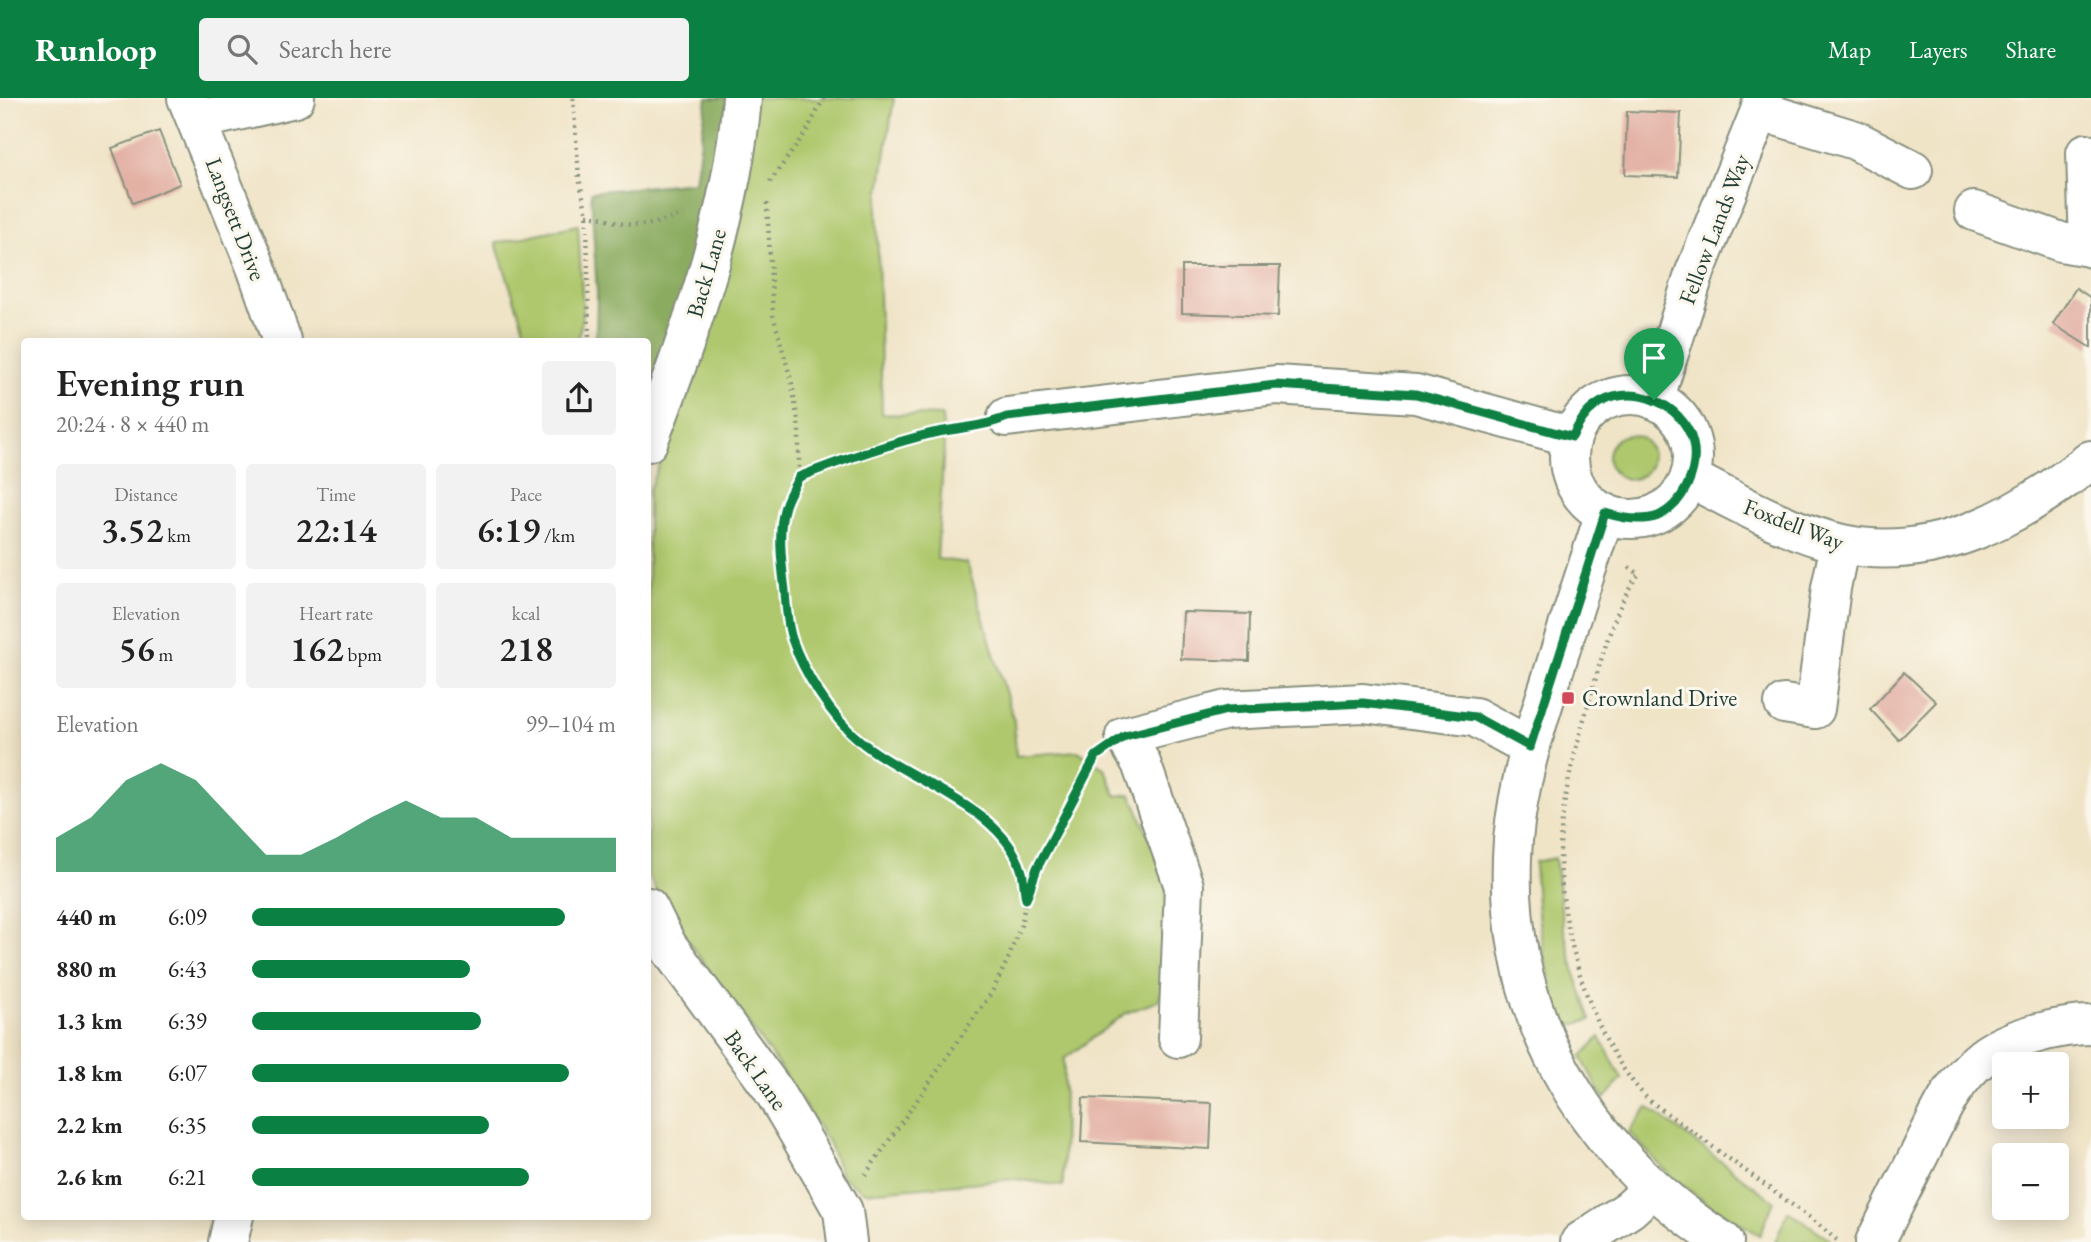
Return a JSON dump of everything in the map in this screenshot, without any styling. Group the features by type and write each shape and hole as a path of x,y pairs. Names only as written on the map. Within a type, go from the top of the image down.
{"street":[{"path":"192,109 295,98"},
{"name":"Back Lane","path":"651,434 747,190 742,98"},
{"path":"1762,104 1854,140 1913,170"},
{"name":"Fellow Lands Way","path":"1654,400 1695,272 1762,104"},
{"name":"Langsett Drive","path":"192,109 256,267 281,338"},
{"path":"1975,211 2061,242 2090,248 2087,153"},
{"path":"1007,417 1276,385 1416,394 1572,437"},
{"path":"1600,530 1588,505 1577,493 1571,480 1569,464 1572,437 1585,415 1595,405 1617,396 1639,394 1670,408 1687,430 1693,444 1690,478 1673,505 1657,516 1622,518 1600,530 1530,747 1518,810 1512,865 1514,915 1523,969 1535,1011 1564,1079 1583,1110 1613,1149 1652,1189 1690,1220 1724,1242"},
{"name":"Foxdell Way","path":"1690,478 1787,526 1840,544 1882,548 1936,542 1966,534 2022,509 2086,474"},
{"path":"1784,704 1815,709 1831,588 1840,544"},
{"path":"1178,1038 1184,886 1140,763 1125,736 1227,710 1363,703 1475,717 1530,747"},
{"name":"Back Lane","path":"651,913 667,945 771,1087 845,1227"},
{"path":"1875,1242 1947,1099 1967,1072 1983,1057 2002,1045 2056,1030 2091,1025"},
{"path":"1580,1242 1630,1209 1652,1189"},
{"path":"228,1242 233,1220"}],"path":[{"path":"573,98 579,178 587,215 589,338"},
{"path":"587,215 604,216 627,224 651,225 747,190 806,132 824,98"},
{"path":"747,190 773,315 796,405 799,477 782,518 783,578 792,640 811,678 837,717 861,742 961,803 991,825 1015,856 1022,872 1026,899"},
{"path":"799,477 889,444 994,423 1007,417"},
{"path":"1600,530 1639,574 1628,588 1597,673 1570,769 1561,830 1560,867 1575,955 1592,1005 1612,1051 1627,1076 1643,1094 1839,1242"},
{"path":"845,1227 878,1154 992,992 1021,925 1026,899 1037,868 1096,756 1125,736"}],"green space":[{"path":"707,98 727,98 719,187 651,408 651,338 596,338 597,293 591,192 695,182"},
{"path":"752,98 894,98 877,210 882,414 942,416 944,445 937,559 967,563 1014,721 1016,756 1078,751 1105,769 1116,796 1131,794 1166,877 1168,979 1158,1001 1126,1013 1064,1059 1063,1186 1016,1179 865,1192 842,1177 828,1142 777,1063 683,934 651,881 651,484 696,372 744,204"},
{"path":"578,225 583,313 579,338 527,338 496,243"},
{"path":"1630,435 1639,436 1646,441 1651,448 1651,466 1646,473 1639,478 1630,479 1621,478 1614,473 1609,466 1608,457 1609,448 1614,441 1621,436"},
{"path":"1555,858 1563,926 1575,974 1591,1020 1564,1027 1543,946 1537,904 1535,862"},
{"path":"1600,1037 1622,1079 1604,1099 1581,1057"},
{"path":"1648,1107 1774,1201 1760,1235 1712,1207 1670,1176 1629,1132"},
{"path":"1788,1211 1830,1239 1830,1242 1775,1242"}],"building":[{"path":"1627,111 1681,113 1678,177 1625,175"},
{"path":"159,131 180,184 133,203 112,148"},
{"path":"1182,266 1280,266 1278,316 1182,313"},
{"path":"2076,288 2091,298 2091,348 2053,324"},
{"path":"1183,612 1250,614 1249,661 1181,659"},
{"path":"1904,672 1936,702 1899,740 1870,709"},
{"path":"1083,1098 1212,1103 1210,1149 1081,1142"}],"place":[{"name":"Crownland Drive","path":"1568,698"}],"route":[{"path":"1276,385 1416,394 1572,437 1585,415 1595,405 1606,400 1639,394 1654,400 1670,408 1687,430 1693,444 1690,478 1673,505 1657,516 1638,519 1605,513 1530,747 1475,717 1363,703 1227,710 1125,736 1096,756 1037,868 1026,899 1022,872 1015,856 991,825 961,803 861,742 848,730 811,678 792,640 783,578 782,518 799,477 889,444 994,423 1007,417 1276,385"}]}
